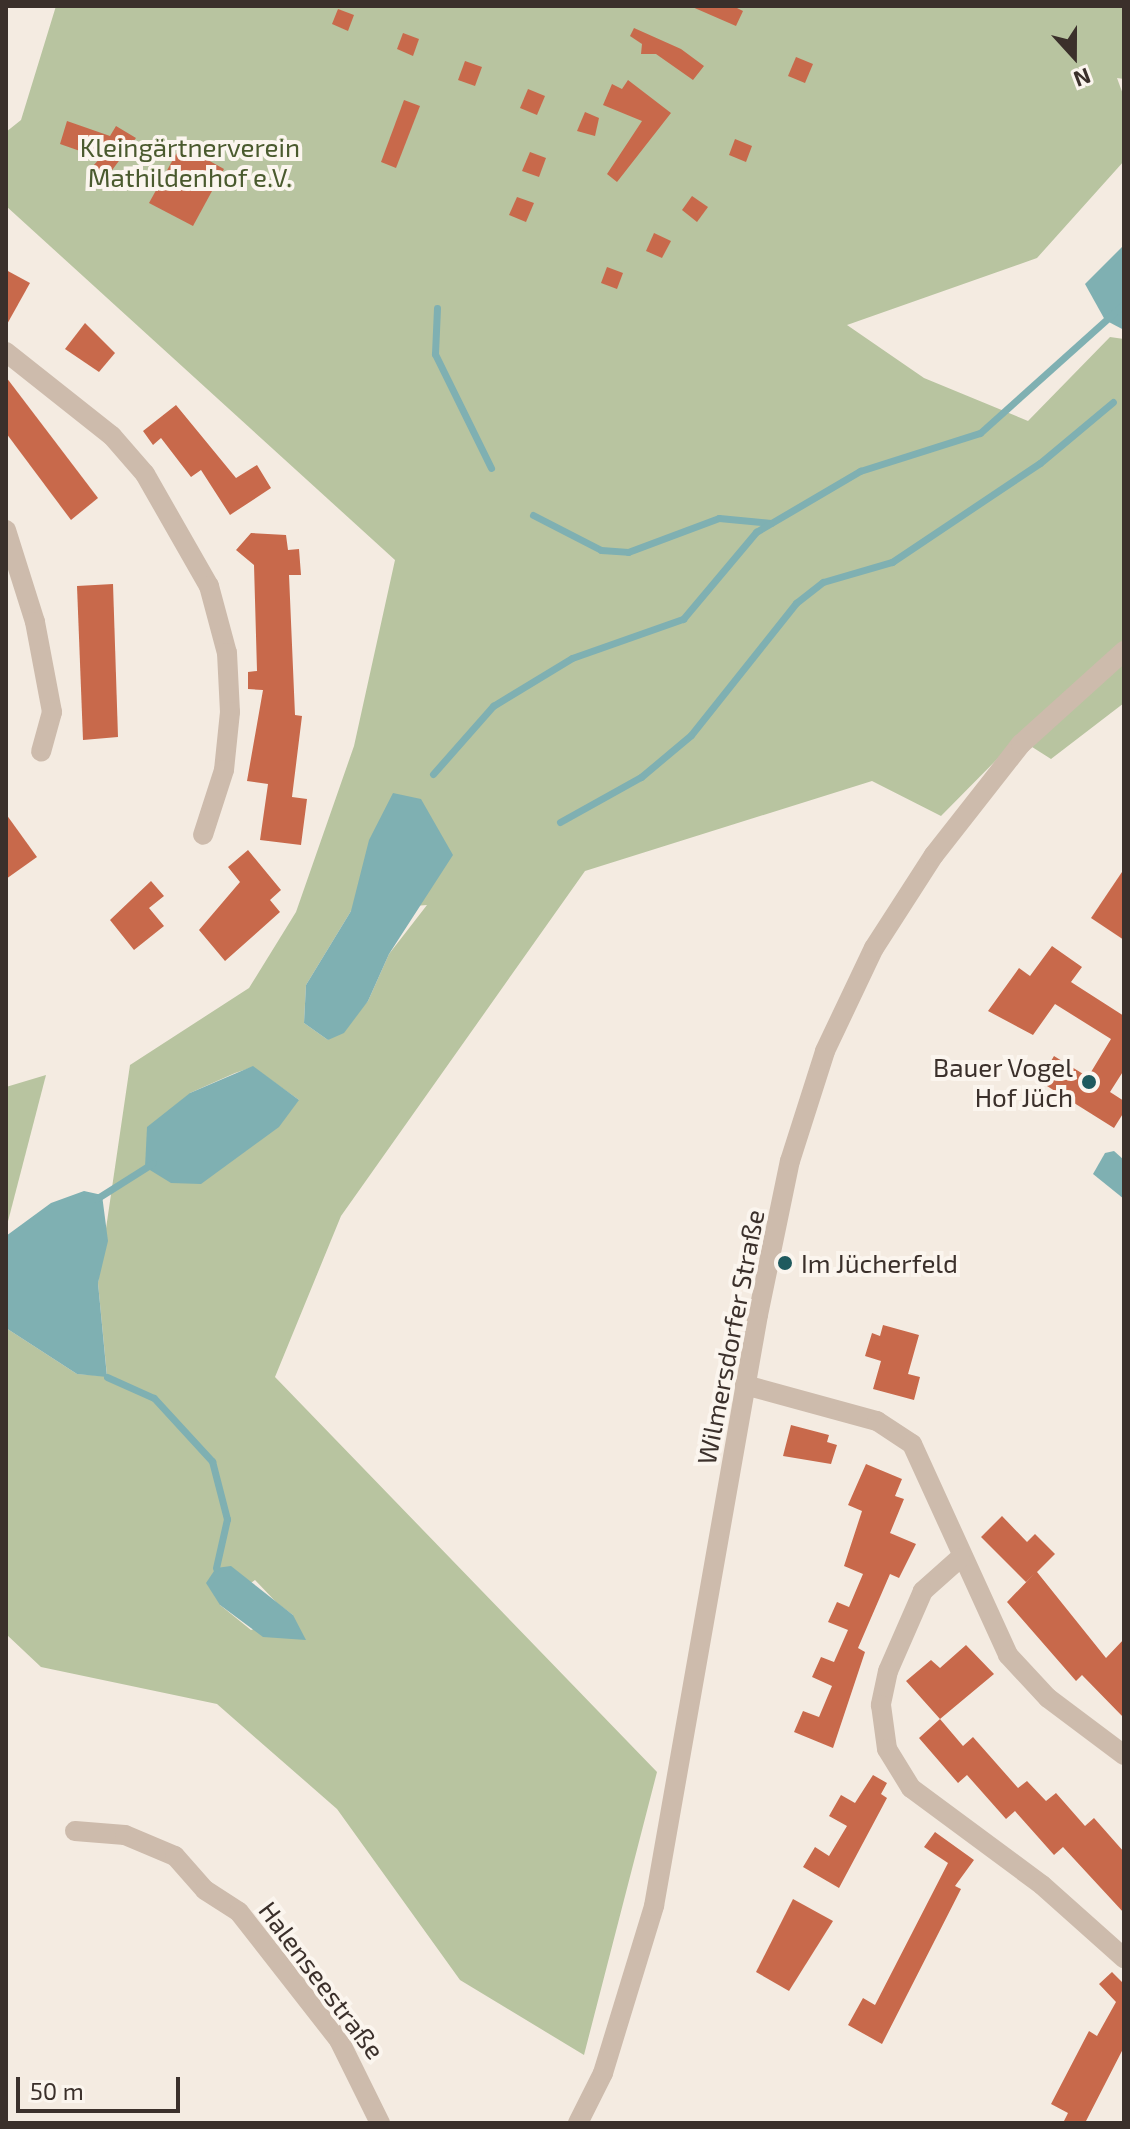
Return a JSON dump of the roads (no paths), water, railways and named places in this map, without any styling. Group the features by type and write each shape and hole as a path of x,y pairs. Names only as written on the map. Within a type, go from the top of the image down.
{"street":[{"path":"6,352 112,436 145,474 204,574 227,653 230,712 224,770 203,835"},
{"path":"6,530 35,622 52,712 41,752"},
{"name":"Wilmersdorfer Straße","path":"578,2123 603,2073 654,1906 745,1385 790,1161 825,1051 874,948 934,855 1021,744 1124,651"},
{"path":"745,1385 877,1421 912,1444 993,1629 1027,1679 1124,1755"},
{"path":"960,1558 923,1591 888,1671 881,1705 887,1749 911,1788 1042,1885 1124,1958"},
{"name":"Halenseestraße","path":"75,1831 125,1835 175,1856 205,1890 239,1912 339,2040 380,2123"}],"water":[{"path":"1124,245 1124,330 1105,320 1085,284"},
{"path":"393,793 421,799 453,855 389,954 368,1001 344,1033 328,1040 304,1023 306,985 351,911 369,840"},
{"path":"253,1066 299,1100 279,1127 201,1184 171,1183 145,1167 147,1127 190,1093"},
{"path":"1114,1151 1124,1160 1124,1199 1093,1174 1105,1153"},
{"path":"84,1191 102,1195 108,1241 98,1283 107,1377 77,1374 6,1328 6,1236 51,1203"},
{"path":"231,1566 293,1615 306,1640 263,1637 220,1605 206,1583 216,1568"}],"waterway":[{"path":"433,774 493,706 572,658 683,619 756,532 860,471 980,433 1124,304"},
{"path":"437,308 435,354 491,468"},
{"path":"560,822 641,777 691,735 796,603 823,582 892,562 1040,463 1113,402"},
{"path":"533,515 601,550 628,552 719,518 771,523"},
{"path":"96,1199 153,1163"},
{"path":"107,1377 154,1398 212,1461 227,1519 216,1568"}],"place":[{"name":"Bauer Vogel Hof Jüch","path":"1089,1082"},
{"name":"Im Jücherfeld","path":"785,1263"}],"park label":[{"name":"Kleingärtnerverein Mathildenhof e.V.","path":"190,162"}]}
